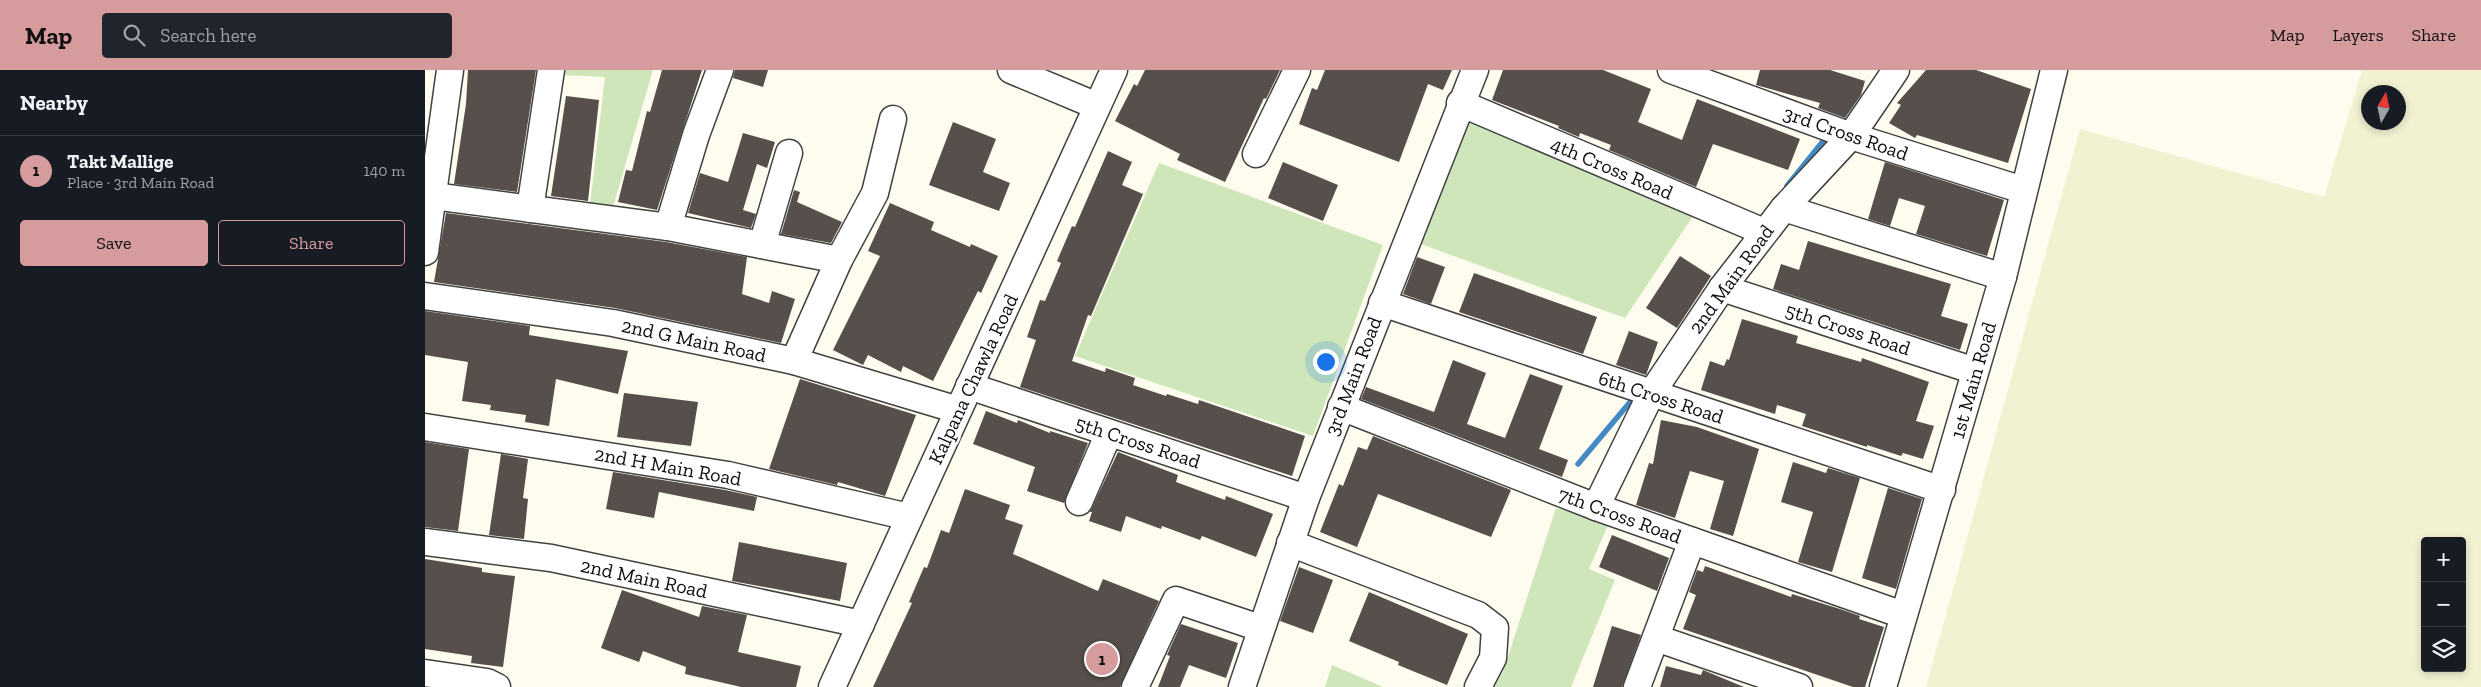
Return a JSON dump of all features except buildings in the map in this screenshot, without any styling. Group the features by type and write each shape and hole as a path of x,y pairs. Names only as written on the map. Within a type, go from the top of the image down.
{"street":[{"path":"425,252 450,70"},
{"path":"530,209 551,70"},
{"path":"668,227 696,135 720,70"},
{"path":"1011,70 1097,106"},
{"name":"Kalpana Chawla Road","path":"832,687 1113,70"},
{"path":"1256,154 1297,70"},
{"name":"3rd Main Road","path":"1242,687 1306,498 1460,103 1475,70"},
{"name":"3rd Cross Road","path":"1671,70 1851,136 2023,190"},
{"name":"2nd Main Road","path":"1596,507 1651,394 1721,288 1784,208 1851,136 1896,70"},
{"name":"1st Main Road","path":"1883,687 2003,277 2049,71"},
{"name":"4th Cross Road","path":"1460,103 1764,232"},
{"path":"794,361 839,260 875,193 893,119"},
{"path":"762,245 789,152"},
{"path":"433,196 668,227 839,260"},
{"path":"1784,208 2003,277"},
{"name":"5th Cross Road","path":"1721,288 1975,371"},
{"name":"2nd G Main Road","path":"425,296 613,323 794,361 958,410"},
{"name":"6th Cross Road","path":"1382,303 1941,490"},
{"name":"5th Cross Road","path":"969,386 1306,498"},
{"name":"7th Cross Road","path":"1341,407 1596,507 1903,615"},
{"name":"2nd H Main Road","path":"425,426 728,475 909,517"},
{"path":"1079,502 1109,432"},
{"name":"2nd Main Road","path":"425,542 551,558 861,624"},
{"path":"1637,687 1692,542"},
{"path":"1291,543 1477,614 1495,628 1493,658 1478,687"},
{"path":"1135,687 1176,600 1261,628"},
{"path":"1655,638 1799,687"},
{"path":"425,673 487,682 497,687"}],"green space":[{"path":"562,70 653,70 613,207 590,204 605,77 561,75"},
{"path":"2362,70 2481,70 2481,687 1926,687 2080,129 2324,197"},
{"path":"1467,115 1697,210 1625,318 1415,242"},
{"path":"1159,163 1383,245 1313,436 1075,356"},
{"path":"1556,508 1609,523 1589,569 1615,580 1571,687 1494,687 1503,672"},
{"path":"1332,665 1383,687 1325,687"}],"waterway":[{"path":"1787,186 1828,135"},
{"path":"1578,464 1631,401"}],"place":[{"name":"Takt Mallige","path":"1102,659"}]}
